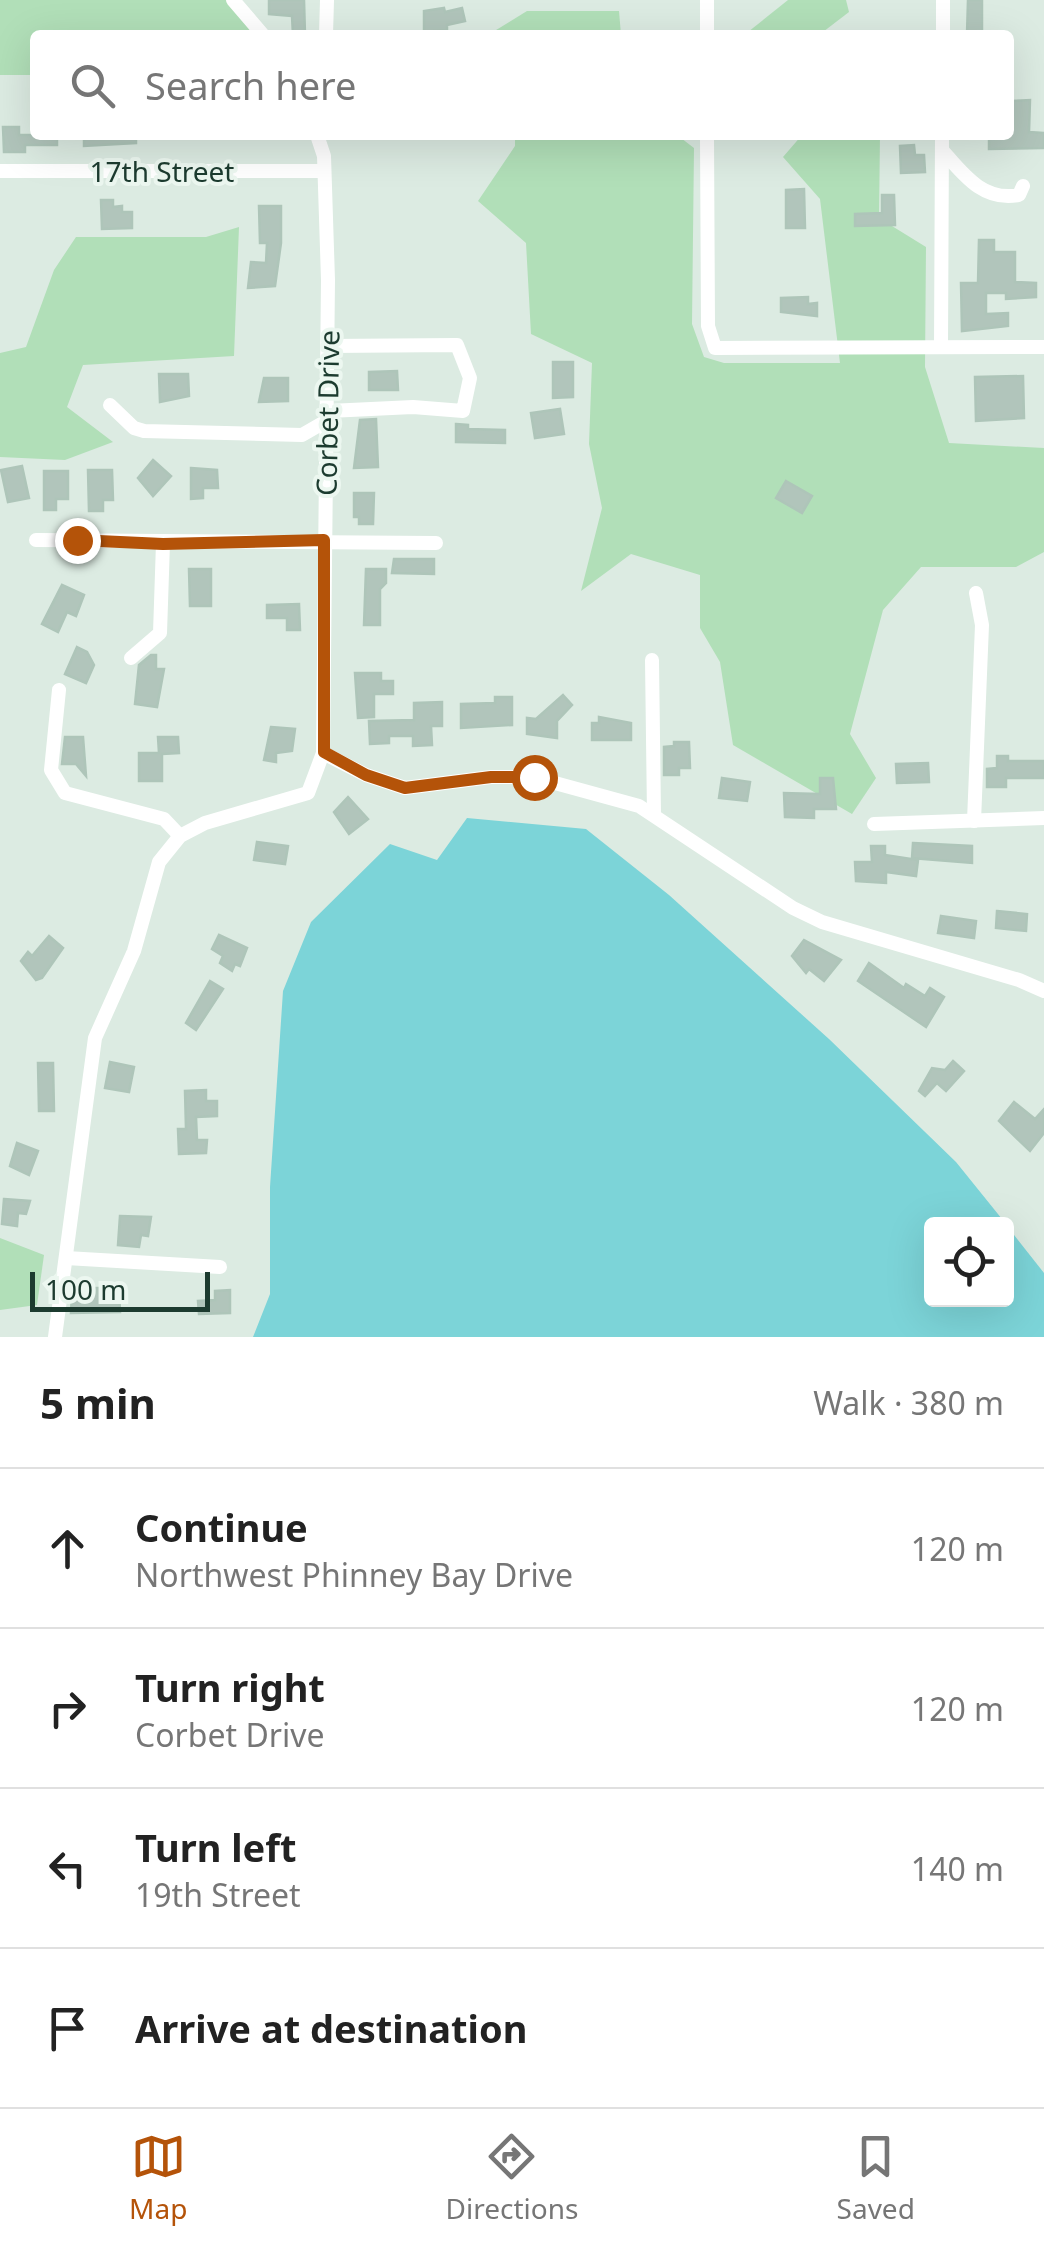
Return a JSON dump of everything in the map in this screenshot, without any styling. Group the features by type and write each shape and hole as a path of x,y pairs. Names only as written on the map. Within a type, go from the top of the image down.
{"street":[{"path":"233,0 258,30"},
{"path":"326,30 327,0"},
{"path":"707,0 707,30"},
{"path":"943,0 943,30"},
{"name":"Corbet Drive","path":"319,140 324,171 329,416 324,540 324,752"},
{"path":"707,140 708,326 715,348 1044,347"},
{"path":"942,143 942,347"},
{"path":"942,143 966,176 992,196 1018,195 1022,186"},
{"name":"17th Street","path":"0,171 324,171"},
{"path":"110,404 134,428 144,431 302,435 329,416 414,407 463,412 470,378 457,344 328,346"},
{"path":"36,540 163,544 324,540 436,543"},
{"path":"132,658 160,633 163,544"},
{"path":"974,822 974,742 982,625 976,593"},
{"path":"652,660 654,815"},
{"path":"59,690 51,770 64,792 164,819 180,836"},
{"path":"55,1337 95,1038 134,951 159,862 180,836 214,820 308,793 324,752 366,775 405,788 491,777 534,777 576,786 654,815 792,908 822,922 1019,980 1044,992"},
{"path":"164,819 178,806"},
{"path":"874,824 1044,818"},
{"path":"66,1258 220,1267"}],"green space":[{"path":"0,0 233,0 259,30 30,30 30,75 0,75"},
{"path":"788,0 846,0 849,12 826,30 750,30"},
{"path":"527,11 619,11 621,30 496,30"},
{"path":"515,140 684,140 694,148 692,324 704,357 724,363 840,363 820,199 783,157 798,140 880,140 879,218 926,247 925,367 949,443 1044,448 1044,552 1016,567 921,567 883,610 850,734 876,778 852,814 733,745 720,662 700,628 700,575 631,554 581,591 602,508 589,444 592,363 531,334 526,243 478,201 515,146"},
{"path":"239,227 234,356 83,365 67,407 113,442 65,460 0,457 0,353 26,347 54,270 76,237 206,237"},
{"path":"0,1238 44,1255 37,1305 0,1310"}],"water":[{"path":"467,818 586,829 669,895 829,1039 956,1162 1000,1217 924,1217 924,1307 1014,1307 1014,1235 1044,1273 1044,1337 253,1337 270,1294 270,1187 283,991 311,922 390,844 437,860"}],"building":[{"path":"269,0 304,0 305,30 293,30 292,16 269,14"},
{"path":"968,0 982,0 982,30 967,30"},
{"path":"462,8 465,21 447,25 447,30 424,30 424,11"},
{"path":"1030,100 1029,132 1044,133 1044,148 989,149 989,140 1014,140 1014,101"},
{"path":"3,127 19,127 19,135 30,135 30,140 57,140 57,145 25,145 25,152 4,152"},
{"path":"84,140 136,140 136,143 84,146"},
{"path":"914,145 915,155 924,155 925,172 901,173 900,146"},
{"path":"804,189 805,228 786,228 786,190"},
{"path":"882,195 894,195 895,225 855,226 855,214 882,213"},
{"path":"101,200 113,200 113,207 122,206 122,212 132,212 132,228 102,229"},
{"path":"259,206 281,206 281,243 275,286 248,288 251,262 266,263 267,243 260,243"},
{"path":"979,240 994,240 994,252 1015,252 1015,282 1036,283 1036,297 1006,299 1006,293 986,293 986,314 1008,313 1008,326 962,331 961,283 978,283"},
{"path":"808,297 808,304 817,303 817,316 781,312 781,298"},
{"path":"553,362 573,362 573,397 553,398"},
{"path":"397,371 398,390 369,390 369,372"},
{"path":"159,374 188,374 189,396 160,402"},
{"path":"1023,376 1024,418 976,421 975,377"},
{"path":"264,378 288,378 288,401 259,402"},
{"path":"560,409 564,434 535,438 531,413"},
{"path":"376,419 378,467 354,468 360,420"},
{"path":"456,424 468,425 468,429 505,430 505,443 456,442"},
{"path":"153,460 171,476 153,496 138,478"},
{"path":"22,466 29,498 8,502 1,470"},
{"path":"191,468 217,470 218,488 203,488 203,498 191,499"},
{"path":"88,470 112,470 113,500 103,500 103,511 89,511"},
{"path":"44,471 68,471 68,499 56,499 56,510 44,510"},
{"path":"786,481 812,496 802,513 776,498"},
{"path":"354,493 374,493 373,524 359,524 359,517 354,517"},
{"path":"394,559 434,559 434,574 392,573"},
{"path":"189,569 211,569 211,606 190,606"},
{"path":"366,569 386,569 386,583 380,589 380,625 364,625"},
{"path":"62,585 84,595 76,616 67,612 58,632 42,624"},
{"path":"299,604 300,630 287,630 287,618 267,618 267,605"},
{"path":"77,647 87,652 94,665 86,683 65,674"},
{"path":"156,655 156,669 164,669 157,707 135,704 139,665"},
{"path":"355,673 381,673 381,681 393,681 393,694 374,694 374,717 358,718"},
{"path":"563,695 572,705 557,721 557,738 527,734 527,718 536,719"},
{"path":"495,697 512,697 512,725 461,728 461,704 495,703"},
{"path":"442,702 442,726 431,726 432,745 413,746 413,736 389,736 389,743 370,744 369,721 414,720 414,703"},
{"path":"599,717 631,723 631,740 592,740 592,723 599,723"},
{"path":"271,727 295,729 292,751 276,753 276,762 264,760"},
{"path":"65,737 83,737 86,776 76,764 62,764"},
{"path":"158,737 178,737 179,753 162,754 162,781 139,781 139,753 159,753"},
{"path":"674,742 689,742 690,768 679,768 679,775 664,775 664,747 674,746"},
{"path":"997,756 1008,756 1008,761 1044,761 1044,778 1006,778 1006,787 987,787 987,769 997,768"},
{"path":"928,763 929,782 897,783 896,764"},
{"path":"722,778 750,782 747,801 719,798"},
{"path":"820,778 833,778 836,809 814,809 814,818 785,817 784,793 820,794"},
{"path":"348,797 368,819 349,834 334,812"},
{"path":"257,842 288,846 285,864 254,860"},
{"path":"913,843 972,846 972,863 912,858"},
{"path":"871,846 885,846 885,855 918,860 916,876 886,872 886,883 856,881 855,862 872,862"},
{"path":"997,911 1027,914 1026,931 996,928"},
{"path":"941,916 976,921 974,938 938,933"},
{"path":"219,935 247,948 240,966 235,964 232,971 220,963 223,956 212,949"},
{"path":"49,936 63,948 42,978 36,980 21,961 28,952 32,956"},
{"path":"804,940 841,960 824,981 809,969 806,973 792,956"},
{"path":"869,963 904,988 906,984 925,996 930,988 944,997 926,1027 858,981"},
{"path":"210,981 223,989 196,1030 186,1023"},
{"path":"953,1061 964,1071 946,1091 937,1083 925,1096 919,1091 932,1068 945,1070"},
{"path":"110,1062 134,1067 129,1092 105,1088"},
{"path":"38,1063 53,1063 54,1111 39,1111"},
{"path":"206,1090 206,1101 217,1101 217,1116 196,1117 197,1140 207,1140 206,1153 179,1154 178,1129 186,1129 185,1091"},
{"path":"1014,1102 1035,1119 1044,1109 1044,1133 1030,1151 999,1121"},
{"path":"17,1143 38,1151 29,1175 10,1166"},
{"path":"4,1199 30,1201 26,1214 18,1213 17,1226 2,1224"},
{"path":"120,1216 151,1217 148,1236 141,1235 139,1247 118,1245"},
{"path":"96,1288 119,1288 120,1312 71,1313 72,1293 96,1293"},
{"path":"230,1290 230,1313 199,1314 198,1301 215,1300 215,1291"}],"route":[{"path":"77,540 163,544 324,540 324,752 366,775 405,788 462,779 534,777"}]}
